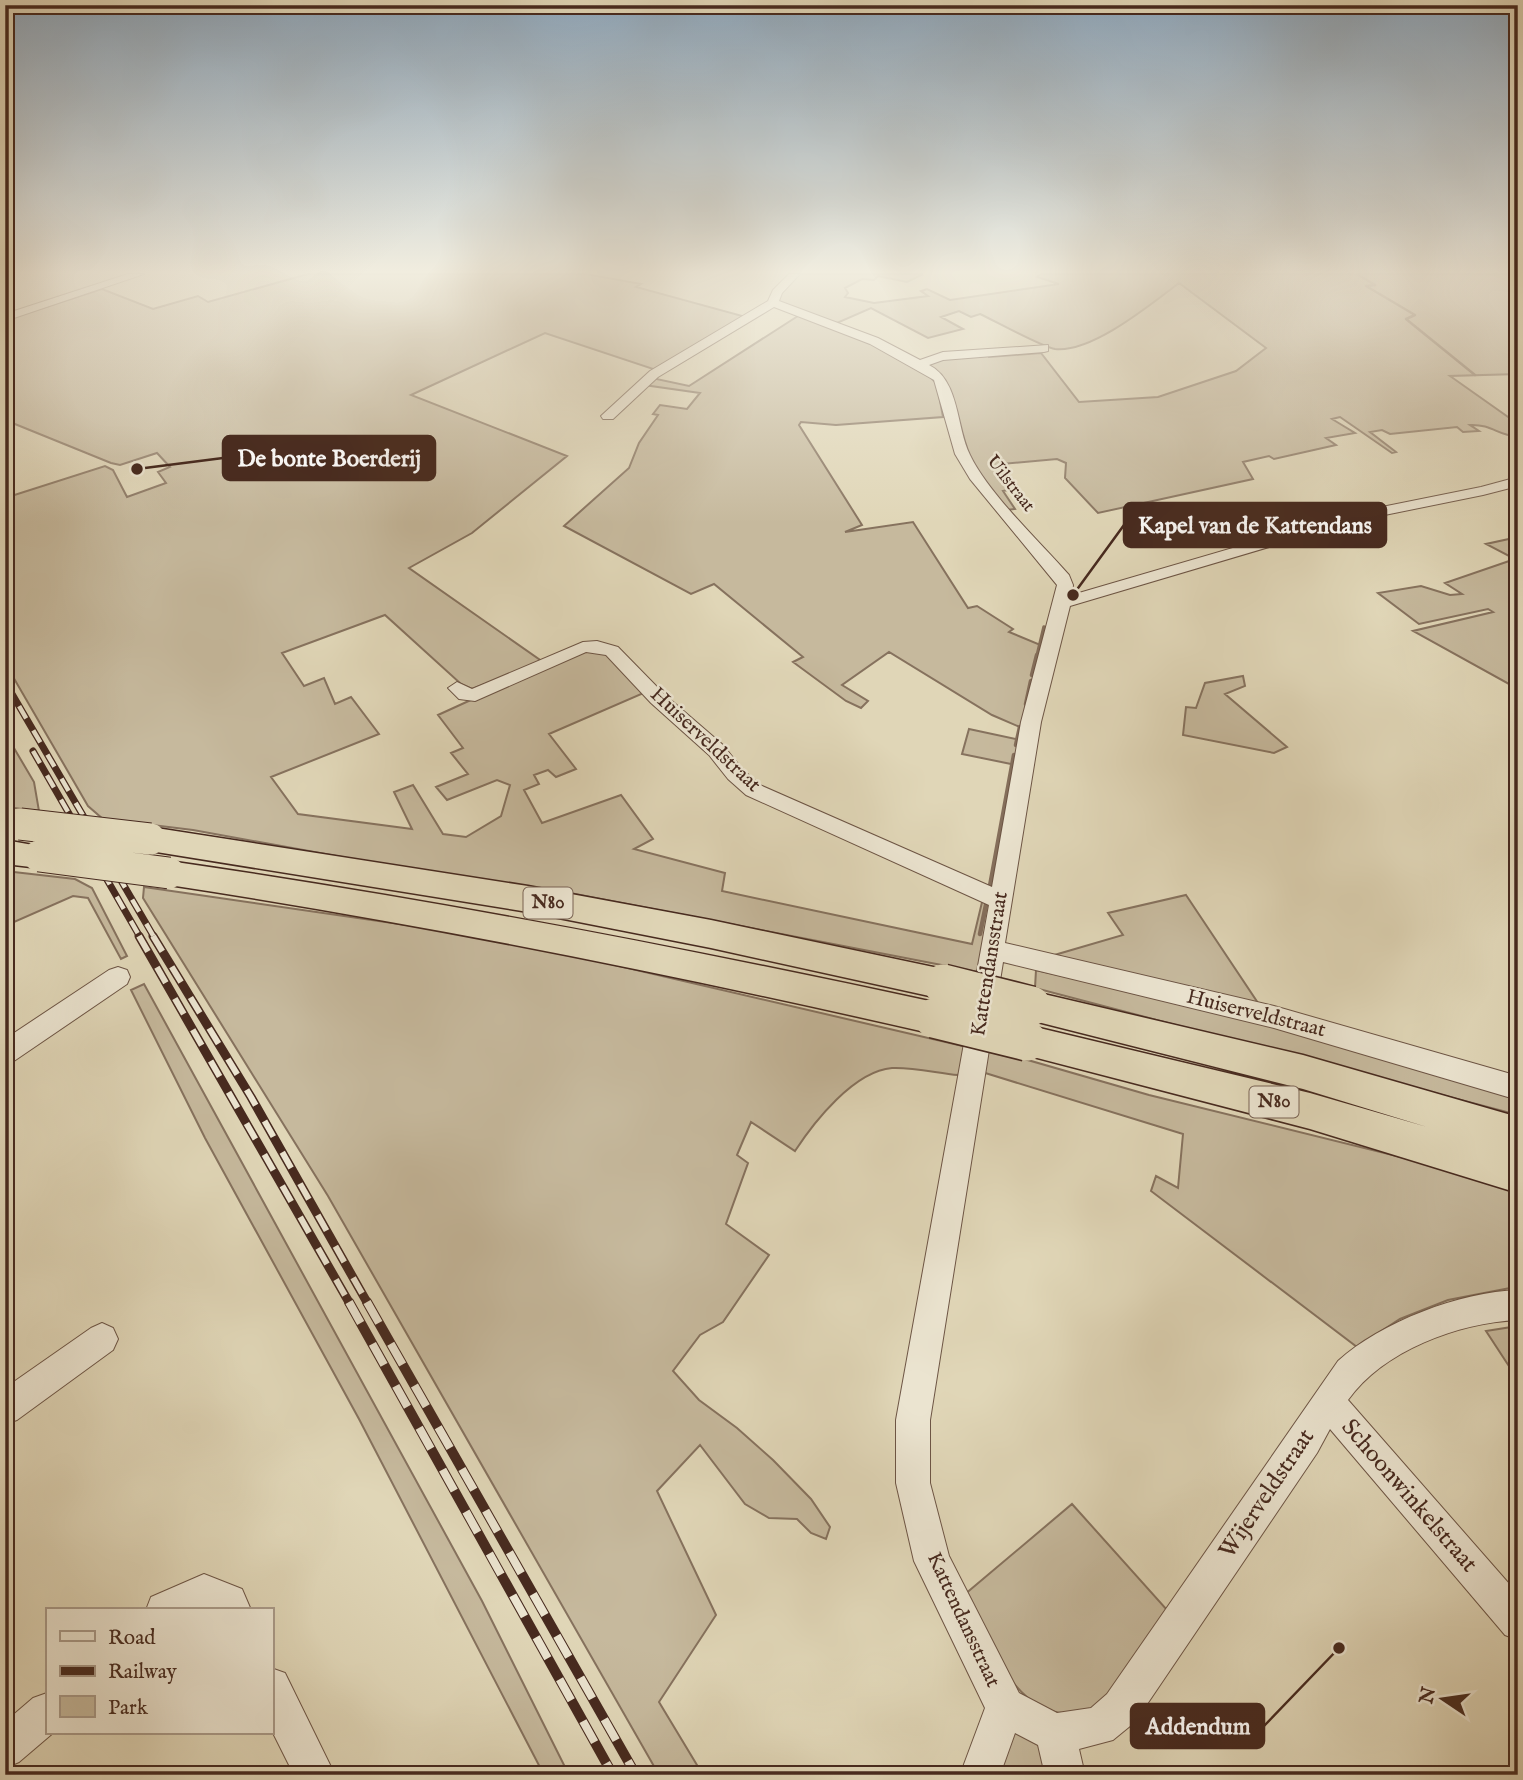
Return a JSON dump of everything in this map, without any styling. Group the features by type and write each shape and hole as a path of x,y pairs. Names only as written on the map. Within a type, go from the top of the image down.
{"highway":[{"name":"N80","path":"13,823 150,839 528,899 712,934 939,1001 1029,1023 1303,1072 1518,1136"},
{"name":"N80","path":"5,852 326,895 701,965 939,1001"},
{"name":"N80","path":"1029,1023 1518,1173"}],"street":[{"path":"608,416 654,374 682,357"},
{"name":"Uilstraat","path":"903,357 933,372 944,385 962,454 976,479 1063,579 1064,594"},
{"path":"919,366 939,357"},
{"path":"1064,594 1081,598 1357,516 1483,492 1518,481"},
{"name":"Kattendansstraat","path":"980,1775 1005,1707 932,1561 913,1483 913,1420 1031,722 1064,594"},
{"name":"Huiserveldstraat","path":"457,688 466,695 475,695 583,647 597,646 612,651 657,699 716,750 735,774 753,790 1000,900"},
{"name":"Huiserveldstraat","path":"993,950 1274,1017 1518,1088"},
{"path":"5,1053 118,977"},
{"name":"Wijerveldstraat","path":"1055,1733 1100,1726 1121,1708 1305,1441 1328,1402 1356,1366 1445,1319 1518,1305"},
{"path":"5,1408 102,1339"},
{"name":"Schoonwinkelstraat","path":"1328,1402 1518,1622"},
{"path":"168,1608 204,1592 229,1602 232,1608"},
{"path":"273,1691 315,1775"},
{"path":"1005,1707 1055,1733 1065,1775"},
{"path":"5,1748 46,1713"}],"green space":[{"path":"5,357 493,357 411,395 567,456 472,533 409,568 543,662 472,689 461,684 385,615 282,653 304,686 324,678 335,704 351,697 379,734 271,777 298,814 412,829 394,792 413,785 443,834 466,837 501,816 510,785 497,780 447,800 436,787 468,774 451,753 463,748 438,715 574,653 602,650 646,692 549,734 576,769 556,777 548,770 534,775 539,784 524,790 542,823 621,795 653,839 634,849 725,873 722,891 972,944 983,898 993,902 983,973 565,892 386,865 193,830 103,819 88,806 5,663 5,498 105,466 113,470 127,497 166,483 158,472 170,467 157,453 120,465 111,463 5,420"},
{"path":"617,357 678,357 656,370"},
{"path":"734,357 896,357 929,376 937,384 943,417 836,425 801,422 799,425 862,525 845,532 913,522 968,608 977,606 1013,629 1009,632 1043,646 1022,728 992,715 889,652 842,685 868,701 861,708 846,701 793,662 803,657 714,584 691,594 564,526 629,468 639,443 658,415 653,414 660,405 687,409 700,393 644,385 652,378 689,386"},
{"path":"956,357 1044,357 1079,402 1158,397 1236,371 1254,357 1518,357 1518,374 1450,376 1518,424 1518,436 1506,435 1478,425 1470,425 1479,431 1463,432 1457,427 1390,434 1382,430 1370,432 1396,452 1392,453 1340,417 1332,419 1355,433 1326,438 1336,445 1274,459 1269,456 1243,462 1253,479 1098,513 1065,478 1066,463 1057,459 1001,464 1019,488 1003,491 1015,509 1006,510 970,461 956,408 946,385 925,366 936,359"},
{"path":"1518,537 1518,689 1413,631 1493,612 1488,609 1419,624 1378,593 1421,586 1450,595 1462,594 1445,583 1515,559 1486,544"},
{"path":"1243,676 1245,686 1225,694 1287,747 1274,753 1183,735 1186,707 1196,708 1205,683"},
{"path":"969,729 1020,740 1016,765 962,754"},
{"path":"11,743 34,782 39,811 5,807 5,745"},
{"path":"5,871 75,879 92,888 127,956 121,959 88,898 73,896 5,926"},
{"path":"144,887 503,939 967,1047 964,1067 958,1075 892,1068 863,1078 836,1100 795,1151 751,1122 737,1155 748,1163 726,1224 769,1255 723,1322 700,1335 673,1371 699,1400 737,1428 773,1460 811,1499 830,1527 826,1539 811,1533 797,1519 769,1518 745,1504 700,1445 657,1491 716,1615 659,1702 703,1775 659,1775 328,1196 143,898"},
{"path":"1186,895 1262,1009 1051,956 1123,935 1108,913"},
{"path":"1036,970 1270,1022 1518,1092 1518,1115 1035,988"},
{"path":"144,984 482,1601 569,1775 544,1775 359,1419 205,1138 131,990"},
{"path":"986,1048 1149,1095 1518,1186 1518,1289 1510,1288 1448,1300 1400,1319 1357,1347 1151,1191 1156,1176 1178,1188 1183,1134 982,1072"},
{"path":"1518,1326 1518,1380 1486,1331"},
{"path":"1072,1504 1168,1611 1118,1689 1091,1709 1068,1713 1049,1710 1032,1701 1017,1687 992,1650 964,1595"},
{"path":"1018,1732 1047,1745 1054,1775 997,1775 1010,1734"}],"waterway":[{"path":"1453,357 1475,375"},
{"path":"1037,656 1044,627"},
{"path":"1032,675 1037,655"},
{"path":"1026,704 1031,681"},
{"path":"1016,745 1020,727"},
{"path":"990,886 1014,755"},
{"path":"980,934 987,900 985,898"}],"railway":[{"path":"5,682 154,937"},
{"path":"33,751 140,937"},
{"path":"139,936 350,1304"},
{"path":"153,936 251,1097 368,1304"},
{"path":"349,1302 613,1775"},
{"path":"367,1302 636,1775"}],"place":[{"name":"De bonte Boerderij","path":"137,469"},
{"name":"Kapel van de Kattendans","path":"1073,595"},
{"name":"Addendum","path":"1339,1648"}]}
